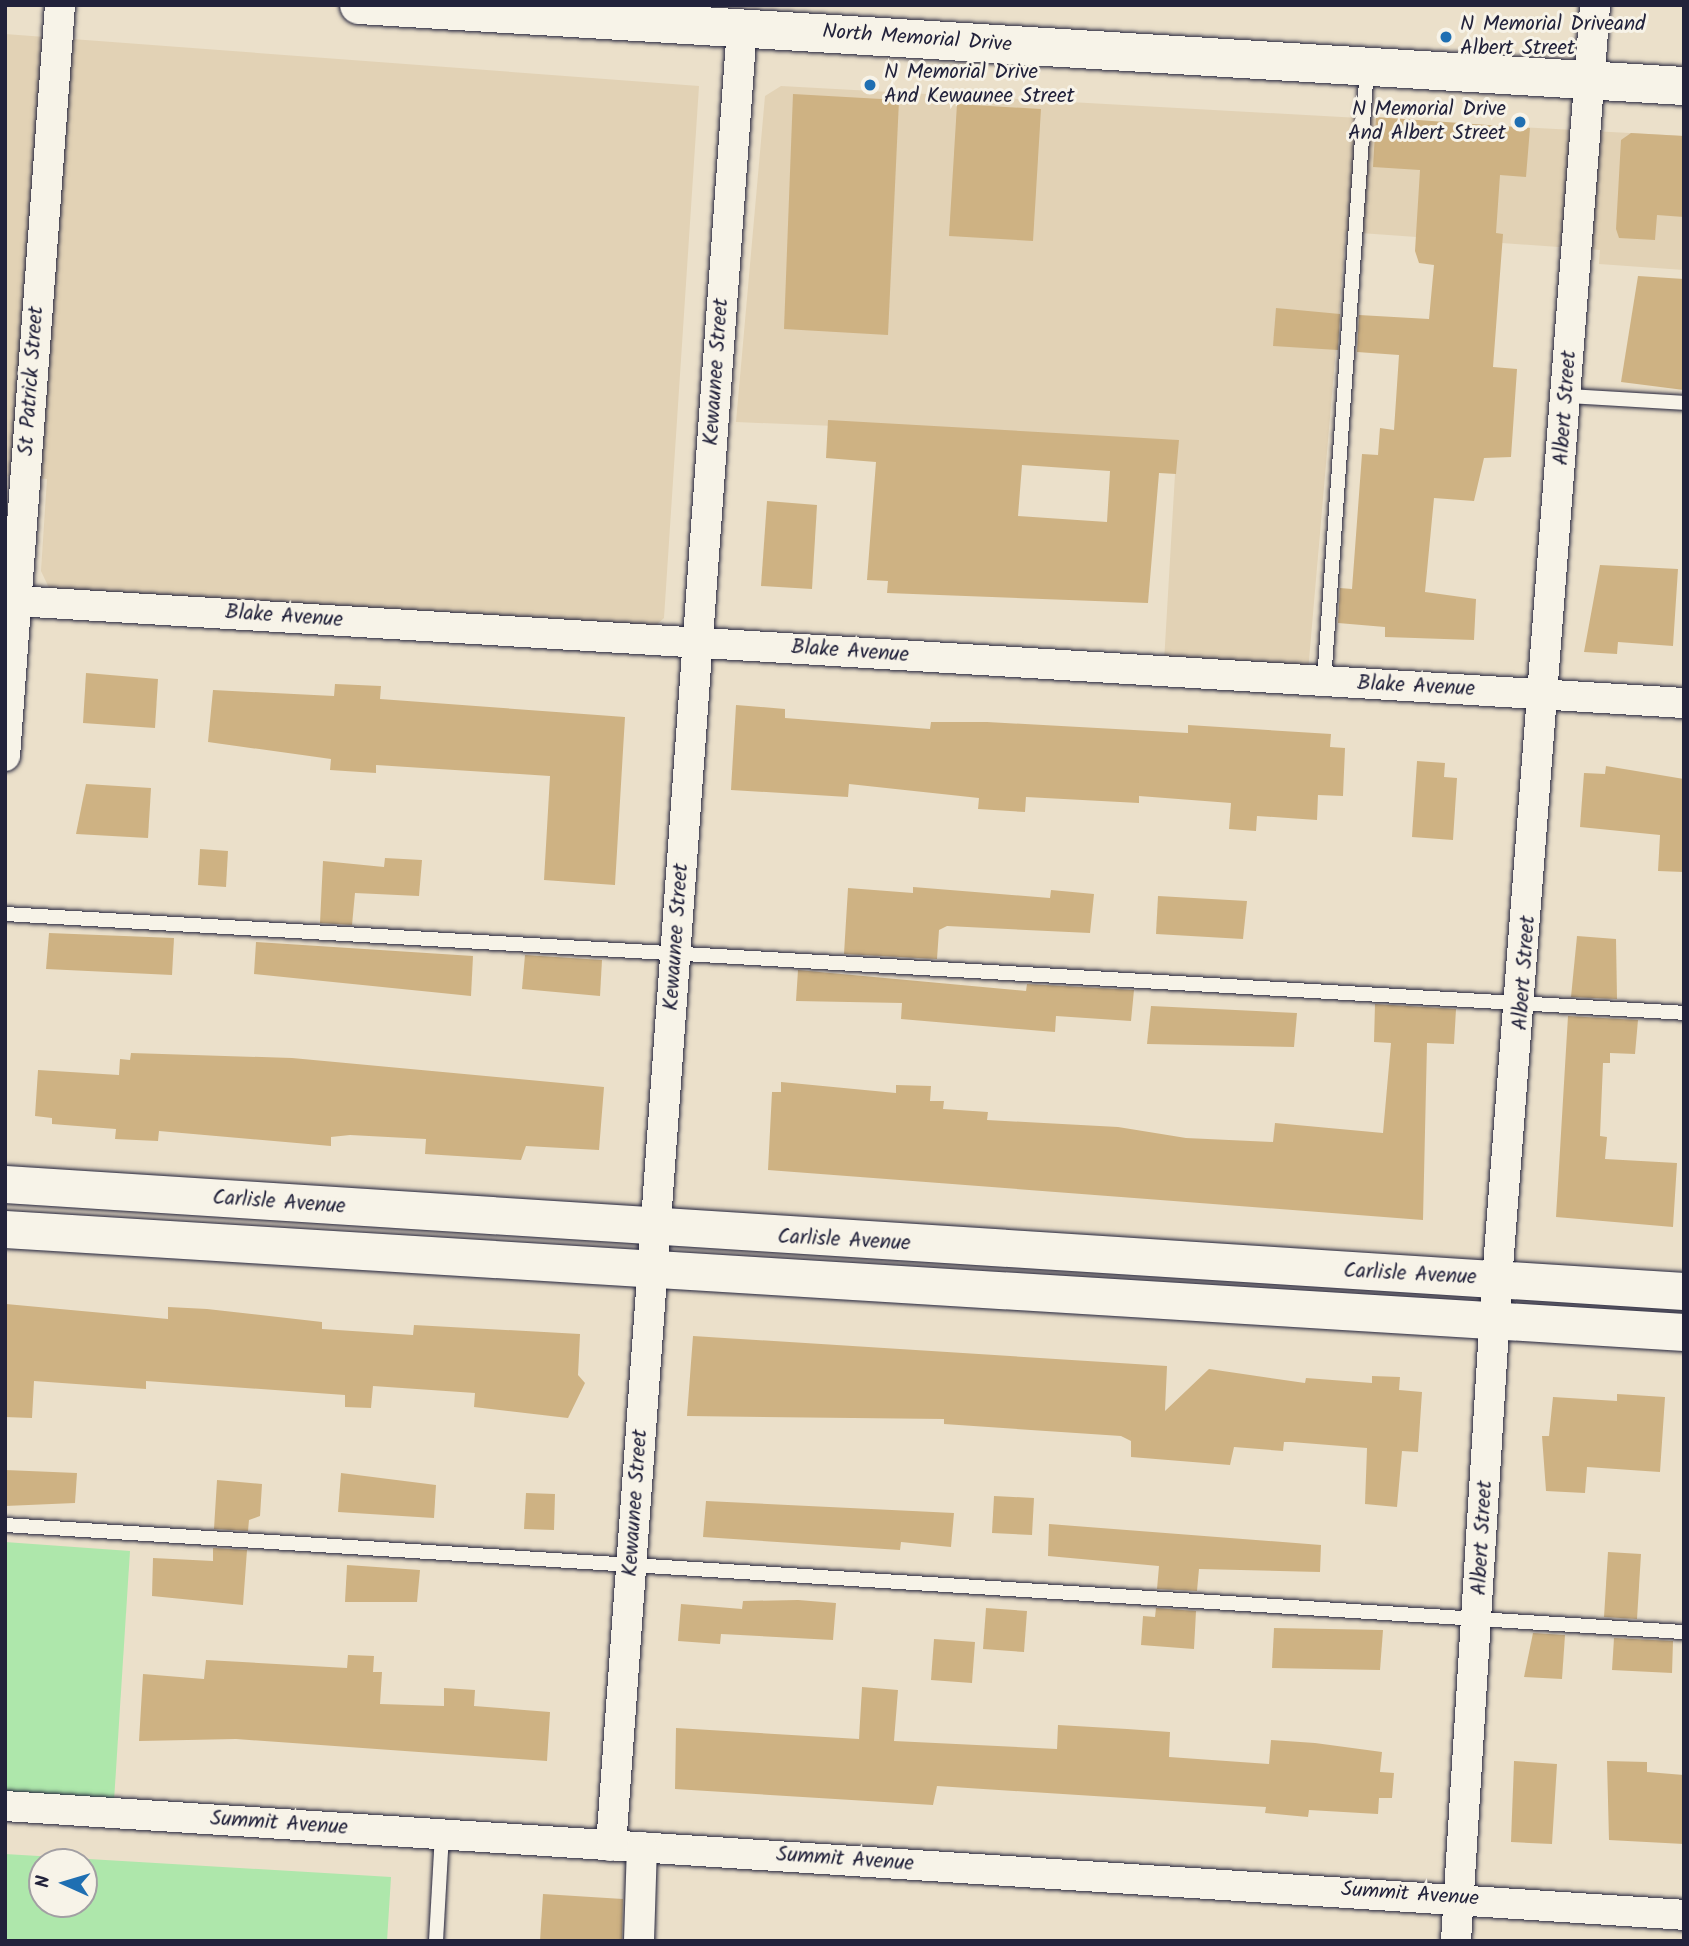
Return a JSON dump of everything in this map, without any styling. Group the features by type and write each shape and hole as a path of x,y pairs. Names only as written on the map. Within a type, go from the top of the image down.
{"main road":[{"name":"North Memorial Drive","path":"359,5 1684,86"}],"street":[{"name":"St Patrick Street","path":"5,756 60,5"},
{"name":"Albert Street","path":"1456,1941 1479,1619 1497,1280 1523,1004 1595,5"},
{"name":"Kewaunee Street","path":"611,1846 742,29"},
{"name":"Blake Avenue","path":"16,601 1684,703"},
{"name":"Carlisle Avenue","path":"5,1184 657,1229 1684,1291"},
{"name":"Carlisle Avenue","path":"5,1229 654,1265 1684,1332"},
{"name":"Summit Avenue","path":"5,1806 1459,1898 1684,1915"},
{"path":"639,1941 642,1847"}],"lane":[{"path":"1324,681 1367,67"},
{"path":"1567,396 1684,403"},
{"path":"5,914 1684,1013"},
{"path":"5,1525 1684,1632"},
{"path":"436,1941 442,1835"}],"shaded area":[{"path":"5,34 699,86 664,618 654,627 49,588 41,571 47,479 5,476"},
{"path":"781,86 1684,136 1684,270 1599,264 1600,250 1346,232 1308,672 1164,662 1177,440 736,422 765,96"}],"green space":[{"path":"5,1542 130,1551 114,1801 5,1794"},
{"path":"5,1854 28,1855 28,1918 98,1918 98,1860 391,1877 387,1941 5,1941"}],"building":[{"path":"793,94 899,100 888,335 784,329"},
{"path":"957,104 1041,109 1033,241 949,236"},
{"path":"1376,117 1530,128 1526,177 1500,175 1496,233 1503,234 1493,367 1517,369 1511,457 1484,458 1474,501 1434,498 1425,592 1476,599 1474,640 1385,637 1385,627 1338,623 1340,588 1352,589 1362,454 1378,455 1380,428 1394,430 1399,355 1357,352 1359,315 1429,319 1434,265 1419,263 1415,251 1420,170 1373,167"},
{"path":"1631,133 1684,136 1684,217 1657,215 1655,240 1619,238 1616,229 1621,140"},
{"path":"1638,276 1684,279 1684,390 1621,382"},
{"path":"1276,308 1340,314 1338,350 1273,346"},
{"path":"828,420 1179,440 1176,474 1159,473 1148,603 887,593 888,581 867,580 876,462 826,458","holes":["1022,465 1110,471 1107,522 1018,516"]},
{"path":"767,501 817,505 812,589 761,586"},
{"path":"1600,565 1678,569 1673,646 1618,642 1617,654 1584,652"},
{"path":"86,673 158,679 155,728 83,723"},
{"path":"335,684 381,686 380,699 625,717 615,885 544,880 550,776 376,765 376,773 330,770 331,759 208,742 213,690 334,696"},
{"path":"736,705 785,709 785,718 930,729 931,722 987,722 1188,733 1188,725 1331,734 1330,747 1345,748 1343,796 1318,795 1317,820 1257,816 1256,831 1229,829 1231,803 1139,796 1139,803 1026,797 1025,812 978,809 979,798 849,784 848,797 731,790"},
{"path":"1417,761 1445,763 1444,777 1457,778 1453,840 1412,837"},
{"path":"1606,766 1684,779 1684,872 1658,871 1660,835 1580,827 1584,773 1605,774"},
{"path":"86,784 151,788 148,838 76,834"},
{"path":"200,849 228,851 226,887 198,885"},
{"path":"385,858 422,860 419,896 355,893 352,925 320,923 323,861 384,867"},
{"path":"913,887 1050,898 1051,890 1094,894 1090,933 947,926 939,930 937,959 844,954 848,888 913,893"},
{"path":"1158,896 1247,901 1243,939 1156,934"},
{"path":"49,933 174,938 172,975 46,969"},
{"path":"1577,936 1616,939 1617,999 1571,997"},
{"path":"256,942 473,956 471,996 254,974"},
{"path":"525,955 602,960 600,996 522,989"},
{"path":"798,970 1026,991 1027,984 1134,990 1131,1021 1056,1016 1055,1032 901,1019 902,1003 796,1001"},
{"path":"1375,1004 1456,1009 1454,1044 1427,1043 1423,1220 768,1170 772,1092 781,1092 781,1082 896,1093 896,1085 931,1086 930,1101 944,1101 943,1109 988,1112 987,1120 1118,1127 1186,1138 1273,1142 1275,1123 1383,1133 1391,1043 1374,1042"},
{"path":"1151,1006 1297,1013 1294,1047 1147,1044"},
{"path":"1568,1016 1638,1020 1635,1054 1610,1053 1610,1063 1603,1063 1600,1136 1607,1137 1605,1159 1677,1163 1673,1227 1556,1217"},
{"path":"131,1053 292,1058 604,1087 599,1150 526,1146 521,1160 425,1154 426,1139 350,1135 331,1137 331,1146 159,1131 158,1141 115,1139 116,1129 52,1124 52,1118 35,1116 38,1070 119,1075 120,1059 130,1060"},
{"path":"6,1304 168,1319 168,1307 207,1309 322,1322 322,1329 413,1335 414,1325 580,1334 578,1375 585,1383 568,1418 474,1407 475,1393 373,1386 371,1408 345,1407 345,1395 146,1381 146,1389 34,1381 32,1418 5,1417"},
{"path":"693,1336 1167,1366 1165,1411 1209,1369 1305,1383 1306,1378 1372,1383 1372,1376 1400,1377 1399,1390 1422,1392 1418,1452 1402,1451 1397,1507 1365,1504 1367,1448 1291,1442 1284,1442 1283,1451 1234,1447 1230,1465 1131,1457 1131,1441 1121,1436 944,1424 944,1419 687,1416"},
{"path":"1617,1394 1665,1397 1660,1472 1587,1467 1585,1493 1546,1491 1542,1436 1549,1436 1553,1397 1617,1401"},
{"path":"5,1470 77,1473 75,1503 5,1506"},
{"path":"341,1473 436,1485 434,1518 338,1512"},
{"path":"217,1480 262,1484 260,1516 249,1520 248,1531 214,1529"},
{"path":"526,1493 555,1494 554,1530 524,1529"},
{"path":"994,1496 1034,1498 1032,1535 992,1533"},
{"path":"706,1501 954,1513 951,1547 901,1542 900,1550 703,1537"},
{"path":"1049,1524 1321,1545 1320,1572 1199,1569 1197,1591 1157,1589 1159,1566 1048,1556"},
{"path":"213,1548 247,1550 243,1605 152,1596 153,1558 213,1561"},
{"path":"1608,1552 1641,1554 1637,1619 1604,1617"},
{"path":"347,1565 420,1570 417,1602 345,1602"},
{"path":"798,1600 836,1603 833,1640 721,1634 720,1644 678,1641 681,1604 742,1609 743,1601"},
{"path":"986,1608 1027,1611 1024,1652 983,1649"},
{"path":"1156,1608 1196,1611 1194,1649 1141,1645 1143,1616 1155,1617"},
{"path":"1274,1628 1383,1630 1380,1670 1272,1668"},
{"path":"1533,1633 1565,1635 1562,1679 1524,1677"},
{"path":"1614,1638 1673,1641 1672,1673 1612,1670"},
{"path":"934,1639 975,1642 972,1683 931,1680"},
{"path":"348,1655 374,1656 373,1672 382,1672 380,1704 444,1706 444,1688 475,1690 474,1706 550,1712 547,1761 236,1739 139,1741 143,1674 204,1679 206,1660 347,1668"},
{"path":"862,1687 898,1690 894,1741 1057,1749 1058,1725 1127,1729 1170,1732 1169,1757 1269,1764 1271,1740 1315,1743 1382,1752 1380,1772 1394,1773 1392,1798 1379,1798 1378,1814 1309,1810 1308,1817 1265,1813 1266,1807 937,1786 933,1805 675,1789 676,1728 859,1739"},
{"path":"1514,1761 1557,1764 1552,1844 1511,1842"},
{"path":"1607,1761 1647,1762 1647,1772 1684,1775 1684,1844 1609,1840"},
{"path":"543,1894 623,1899 622,1941 540,1941"}],"place":[{"name":"N Memorial Driveand Albert Street","path":"1446,37"},
{"name":"N Memorial Drive And Kewaunee Street","path":"870,85"},
{"name":"N Memorial Drive And Albert Street","path":"1520,122"}]}
